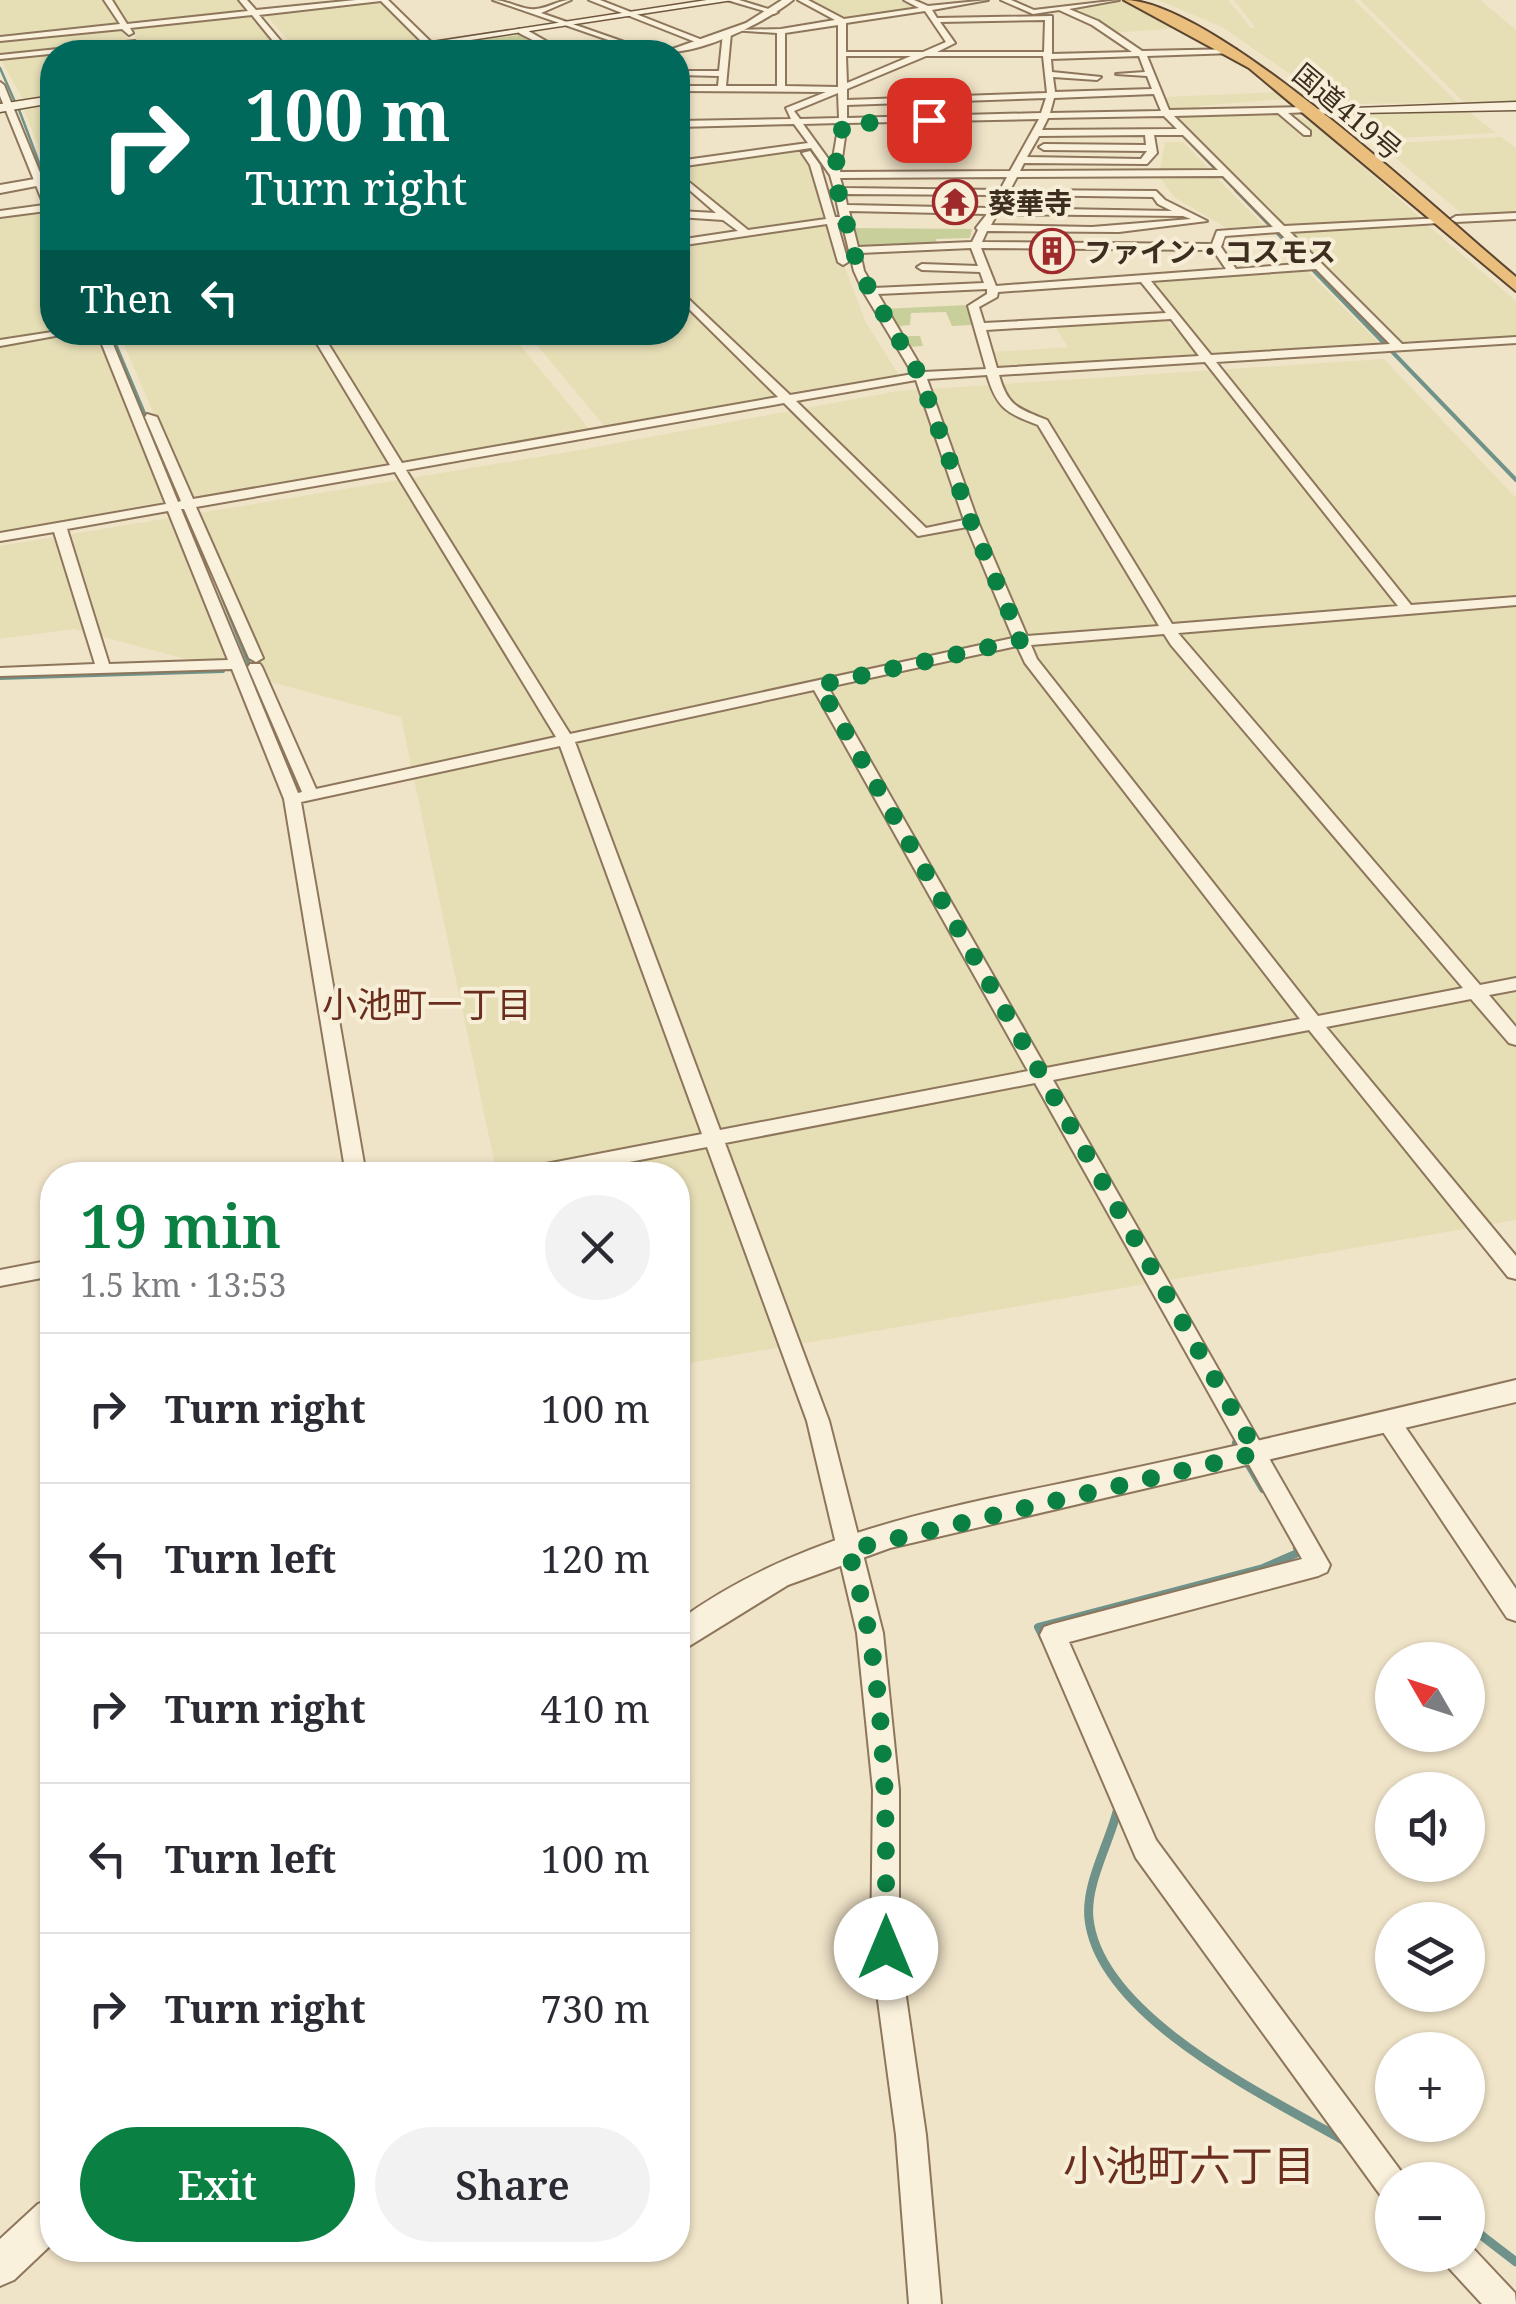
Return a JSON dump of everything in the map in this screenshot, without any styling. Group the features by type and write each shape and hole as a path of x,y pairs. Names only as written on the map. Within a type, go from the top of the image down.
{"highway":[{"name":"国道419号","path":"1130,0 1233,51 1516,286"},
{"name":"国道419号","path":"1149,0 1241,43 1328,109 1516,273"}],"main road":[{"path":"458,40 726,0"},
{"path":"13,100 40,100"},
{"path":"1306,110 1516,106"}],"street":[{"path":"108,0 133,40"},
{"path":"0,38 348,0"},
{"path":"253,8 381,0 425,40"},
{"path":"480,0 568,24"},
{"path":"498,0 614,40"},
{"path":"511,4 522,0"},
{"path":"536,12 567,0"},
{"path":"593,0 702,41"},
{"path":"726,0 774,12"},
{"path":"690,45 731,32 774,12 788,0"},
{"path":"802,0 842,20"},
{"path":"904,0 923,9 951,43 789,110 854,250 868,291 912,378 1030,660 1313,1022 1516,1271"},
{"path":"731,32 782,31 984,0"},
{"path":"1006,0 1048,18"},
{"path":"1032,12 1113,0"},
{"path":"253,8 277,40"},
{"path":"253,8 284,40"},
{"path":"1060,8 1095,23 1142,55 1161,113 1392,347"},
{"path":"934,20 1048,18"},
{"path":"1048,18 1048,96 1044,116 988,213 975,245 992,295 973,306 999,395 1012,410 1043,423 1166,628 1516,1039"},
{"path":"842,20 843,124 836,183 839,216 862,307"},
{"path":"522,31 539,40"},
{"path":"781,89 782,31"},
{"path":"722,89 731,32"},
{"path":"1008,66 1048,67 1142,55 1233,51"},
{"path":"845,54 928,54 1100,73"},
{"path":"40,57 0,60 40,164"},
{"path":"1048,67 1076,84"},
{"path":"690,73 724,74"},
{"path":"1120,74 1148,74"},
{"path":"0,85 13,100"},
{"path":"690,89 761,95 781,89 844,90"},
{"path":"843,103 1155,91"},
{"path":"1279,110 1307,133"},
{"path":"690,124 843,124 1306,110"},
{"path":"1035,133 1180,132"},
{"path":"1018,160 1144,162 1151,148 1148,133"},
{"path":"807,146 836,183 1001,192 1156,194 1161,202 1226,232"},
{"path":"690,162 807,146"},
{"path":"1027,147 1151,148"},
{"path":"836,183 1220,173"},
{"path":"0,190 40,182"},
{"path":"690,186 746,233"},
{"path":"0,214 40,210"},
{"path":"690,241 839,216 1186,214"},
{"path":"690,215 726,217"},
{"path":"1456,219 1516,216"},
{"path":"1166,247 1168,242 1226,232 1439,220"},
{"path":"981,228 1059,232 1202,221"},
{"path":"1174,225 1193,237"},
{"path":"1216,247 1226,232"},
{"path":"854,250 975,245 1216,247"},
{"path":"1216,247 1232,271"},
{"path":"868,291 991,288 1312,266"},
{"path":"922,268 981,269"},
{"path":"1142,276 1407,608"},
{"path":"690,304 923,532 971,522"},
{"path":"980,327 1171,316"},
{"path":"0,343 40,337"},
{"path":"0,537 912,378 1516,340"},
{"path":"108,345 255,661 311,796"},
{"path":"121,345 236,662 292,799 354,1162"},
{"path":"323,345 566,740 818,1421 870,1633 886,1790 886,1948 911,2135 925,2304"},
{"path":"896,365 912,378"},
{"path":"59,526 104,670"},
{"path":"292,799 1021,640 1516,600"},
{"path":"0,672 255,661"},
{"path":"819,685 1042,1076 1245,1456 1318,1566 1053,1635 1146,1850 1375,2162"},
{"path":"593,1162 1516,984"},
{"path":"0,1278 40,1270"},
{"path":"690,1630 759,1581 848,1550 1516,1392"},
{"path":"1389,1422 1516,1610"},
{"path":"0,2266 40,2229"},
{"path":"1474,2272 1504,2304"}],"shaded area":[{"path":"0,0 103,0 117,23 0,35"},
{"path":"113,0 240,0 248,10 127,22"},
{"path":"380,0 421,40 288,40 264,13"},
{"path":"807,0 899,0 917,8 844,19"},
{"path":"1158,0 1228,0 1251,28 1255,27 1234,0 1354,0 1458,103 1334,104 1222,27"},
{"path":"1360,0 1480,0 1516,30 1516,104 1465,103"},
{"path":"1122,1 1179,28 1112,33 1066,9"},
{"path":"252,14 274,40 138,40 129,26"},
{"path":"121,27 128,40 40,40 40,53 0,57 0,40"},
{"path":"40,54 40,98 24,101 0,58"},
{"path":"1276,92 1284,99 1198,106 1202,110 1169,111 1165,97"},
{"path":"40,105 40,151 23,107"},
{"path":"1464,108 1496,133 1379,139 1344,113"},
{"path":"1285,112 1313,123 1422,219 1283,227 1171,114"},
{"path":"1501,137 1516,148 1516,214 1466,217 1379,144"},
{"path":"1165,142 1183,142 1212,172 1159,175"},
{"path":"800,149 812,166 826,220 745,230 690,182 690,163"},
{"path":"1214,175 1266,228 1230,230 1174,197 1160,178"},
{"path":"40,211 40,334 0,342 0,217"},
{"path":"1424,222 1516,301 1516,336 1398,342 1286,230"},
{"path":"828,223 866,323 899,375 786,393 690,299 690,243"},
{"path":"1304,268 1380,344 1208,355 1147,277"},
{"path":"690,308 777,398 605,427 537,345 690,345"},
{"path":"1165,319 1199,354 999,369 992,352 1068,347 1054,325"},
{"path":"40,340 40,345 103,345 167,501 0,532 0,345"},
{"path":"124,345 315,345 387,463 191,500"},
{"path":"328,345 520,345 590,430 402,461"},
{"path":"1384,359 1516,498 1516,1220 690,1363 690,1162 494,1162 401,717 74,629 0,639 0,546 580,450 898,391"}],"green space":[{"path":"519,35 528,40 481,40"},
{"path":"853,228 972,229 970,238 936,239 937,244 860,248"},
{"path":"967,305 972,325 952,326 946,312 911,313 910,325 900,326 904,336 920,336 923,346 908,347 882,309"}],"waterway":[{"path":"1100,3 1116,0"},
{"path":"0,68 15,102"},
{"path":"18,107 40,165"},
{"path":"1167,119 1238,193"},
{"path":"1236,190 1516,480"},
{"path":"115,345 183,506"},
{"path":"222,596 250,666"},
{"path":"0,678 223,671"},
{"path":"1236,1443 1263,1489"},
{"path":"1045,1641 1038,1627 1263,1568 1300,1552 1297,1548"},
{"path":"1118,1808 1094,1877 1089,1919 1100,1955 1122,1989 1191,2050 1343,2140"},
{"path":"1485,2238 1516,2262"}],"place":[{"name":"葵華寺","path":"955,202"},
{"name":"ファイン・コスモス","path":"1052,251"}],"district":[{"name":"小池町一丁目","path":"427,1003"},
{"name":"小池町六丁目","path":"1189,2164"}],"route":[{"path":"886,1948 886,1790 870,1633 848,1550 927,1528 1257,1453 819,685 1021,640 971,522 920,376 893,337 859,271 836,191 834,175 843,124 929,120"}]}
